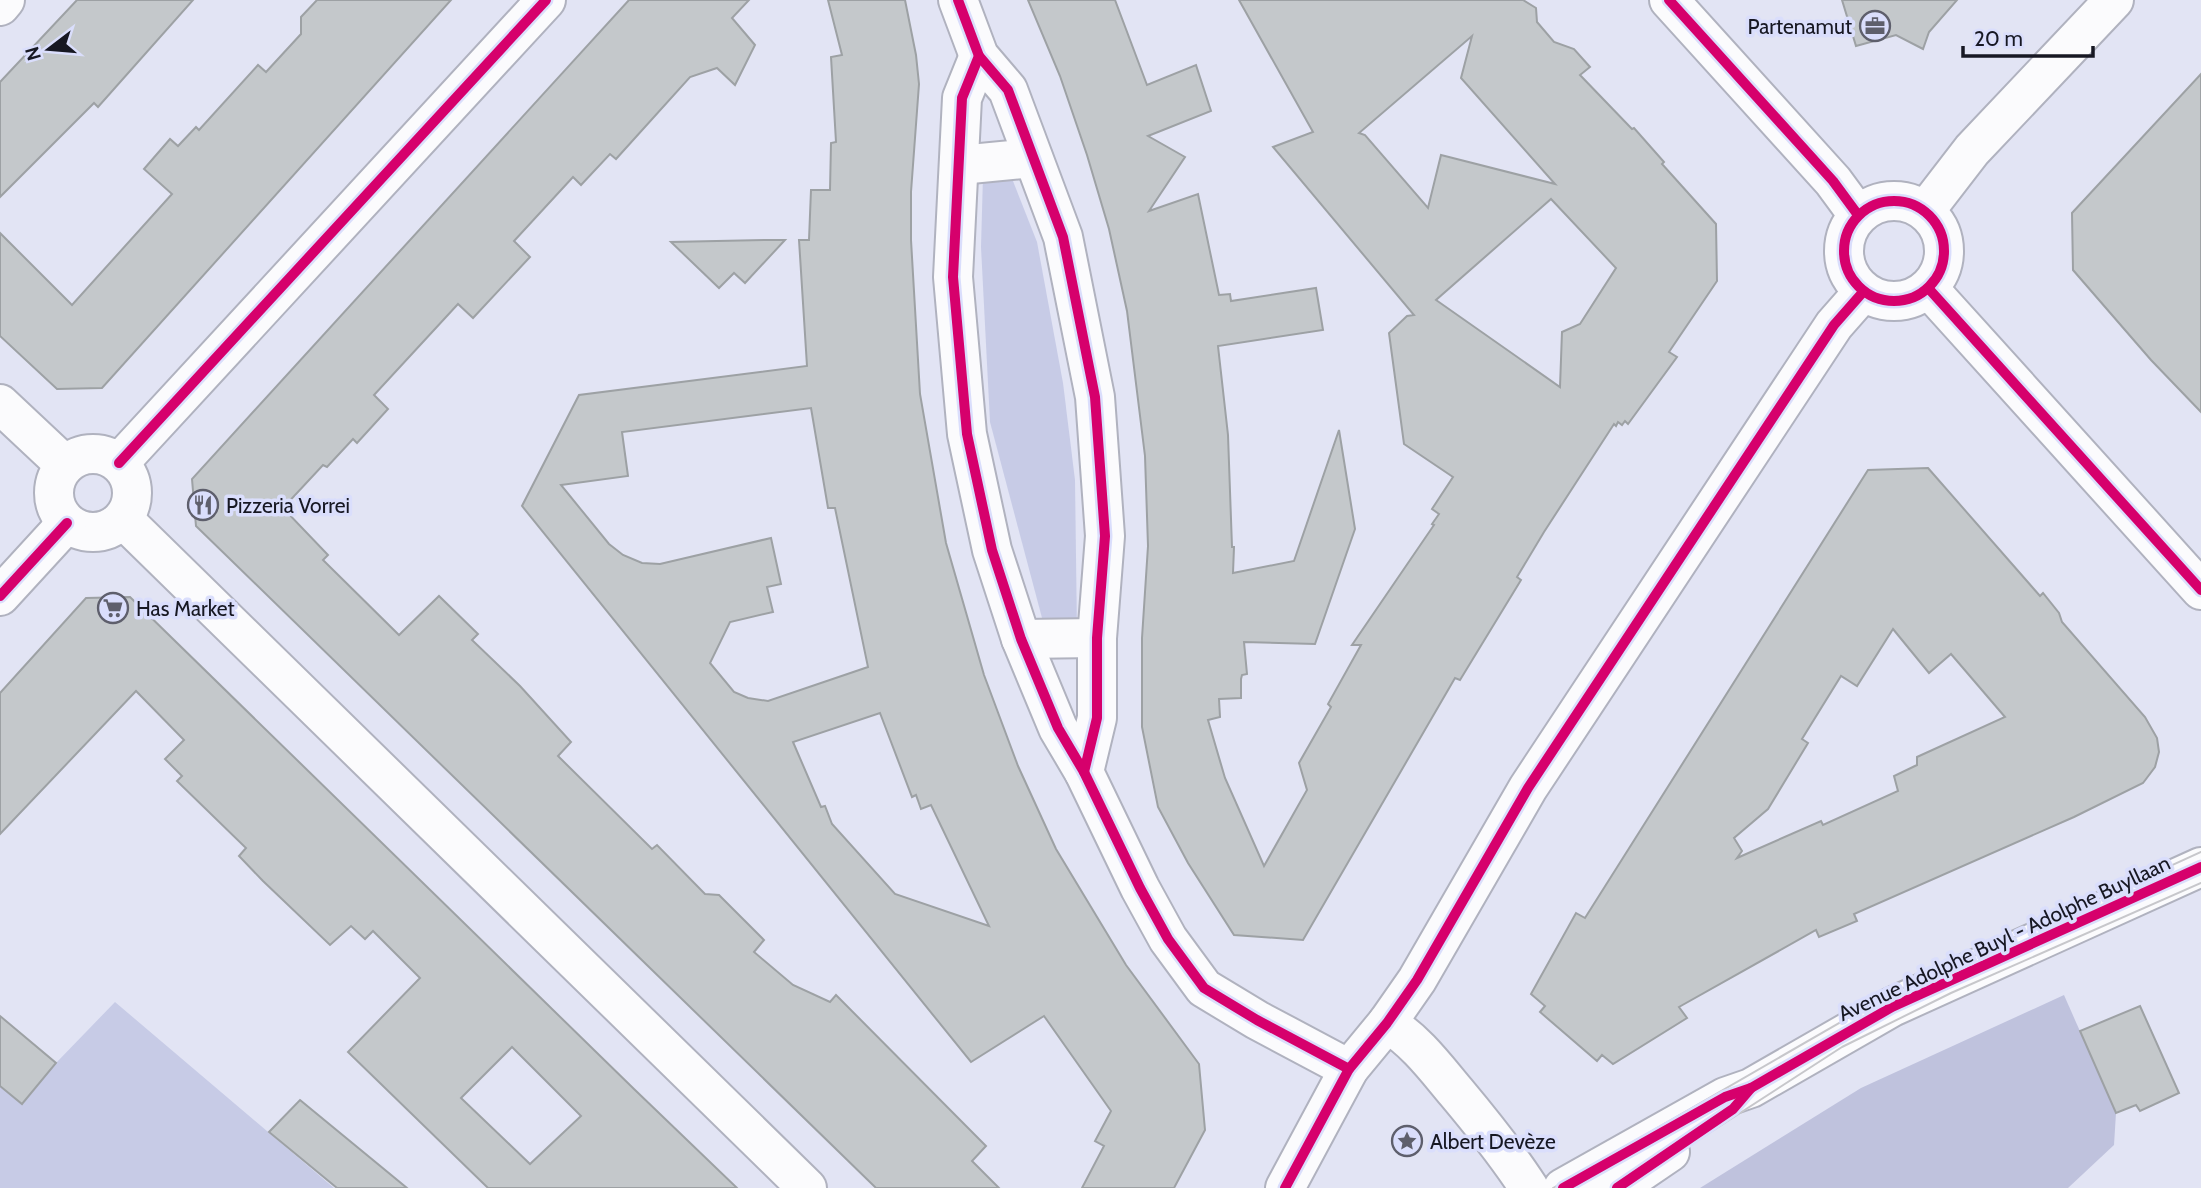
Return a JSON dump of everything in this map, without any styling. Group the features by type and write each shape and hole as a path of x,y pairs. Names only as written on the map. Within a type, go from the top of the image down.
{"street":[{"path":"0,6 5,0"},
{"path":"119,463 546,0"},
{"path":"958,0 979,56 1008,90 1063,237 1095,397 1105,536 1097,638 1097,718 1084,772"},
{"path":"1669,0 1833,181 1858,215"},
{"path":"1926,211 1964,158 2114,0"},
{"path":"979,56 962,98 953,277 967,434 992,550 1021,639 1058,728 1084,772 1140,888 1168,939 1204,988 1349,1069"},
{"path":"960,165 1033,158"},
{"path":"1898,200 1926,211 1939,228 1945,249 1941,271 1929,289 1914,298 1897,302 1879,300 1863,292 1849,275 1843,254 1847,233 1858,215 1870,206 1898,200"},
{"path":"1929,289 2201,590"},
{"path":"1285,1188 1349,1069 1387,1023 1417,980 1528,789 1834,325 1863,292"},
{"path":"0,404 65,465"},
{"path":"92,454 102,454 119,463 130,481 132,490 128,511 123,519 108,530 90,533 66,523 60,516 54,499 56,481 65,465 73,459 92,454"},
{"path":"123,519 807,1188"},
{"path":"0,596 66,523"},
{"path":"1021,639 1097,638"},
{"name":"Avenue Adolphe Buyl - Adolphe Buyllaan","path":"1563,1188 1725,1097 1751,1088 1892,1007 2201,867"},
{"path":"1387,1023 1405,1034 1427,1057 1500,1146 1529,1188"},
{"name":"Avenue Adolphe Buyl - Adolphe Buyllaan","path":"1617,1188 1732,1109 1751,1088"}],"shaded area":[{"path":"983,176 1011,176 1037,242 1063,383 1075,480 1077,632 1046,633 990,422 981,247"},
{"path":"2064,995 2116,1113 2114,1145 2068,1188 1700,1188 1861,1088"},
{"path":"115,1002 334,1188 0,1188 0,1086 23,1104 56,1063"}],"building":[{"path":"77,0 193,0 98,107 94,103 0,197 0,82"},
{"path":"317,0 451,0 102,388 57,389 0,336 0,233 72,305 172,194 144,169 170,139 178,146 196,127 199,130 258,65 266,72 301,34 301,17"},
{"path":"629,0 749,0 732,18 755,45 735,85 717,68 690,77 616,159 610,154 581,185 573,177 514,241 530,257 473,318 458,304 374,395 388,409 357,443 353,439 327,467 323,465 283,508 328,555 323,560 399,635 439,596 478,634 472,640 520,686 571,742 558,756 652,849 657,845 705,894 719,895 764,940 754,952 793,985 830,1002 836,995 986,1146 972,1161 999,1188 876,1188 196,526 192,479"},
{"path":"828,0 905,0 919,84 911,192 911,240 920,394 946,543 984,675 1018,766 1056,849 1126,965 1199,1064 1205,1130 1174,1188 1082,1188 1104,1146 1095,1141 1111,1111 1044,1016 971,1062 522,506 579,395 807,366 799,240 809,240 811,190 830,190 831,143 836,142 831,57 842,55","holes":["811,408 828,508 835,508 868,667 768,701 748,698 734,692 710,663 730,622 773,612 767,587 781,584 771,538 660,564 642,563 623,555 609,544 561,485 628,476 622,432","880,713 912,797 916,795 921,809 931,805 989,926 895,894 832,824 825,806 821,807 793,742"]},
{"path":"1028,0 1115,0 1147,85 1196,65 1211,111 1148,136 1185,157 1149,211 1198,194 1219,295 1230,294 1231,301 1316,288 1323,330 1218,346 1228,435 1233,573 1294,561 1339,430 1355,529 1315,644 1244,642 1247,674 1242,675 1241,679 1241,698 1219,699 1220,717 1208,720 1225,778 1264,866 1307,790 1299,763 1331,707 1328,704 1361,645 1352,645 1434,525 1432,524 1439,514 1432,509 1453,477 1404,444 1389,333 1407,316 1414,315 1273,147 1313,132 1239,0 1523,0 1536,8 1537,22 1554,42 1574,49 1590,67 1580,75 1632,129 1634,128 1716,224 1717,281 1669,352 1677,357 1628,424 1625,421 1622,425 1618,422 1616,426 1614,424 1544,532 1517,577 1521,580 1460,680 1455,678 1303,940 1234,935 1188,863 1158,807 1142,727 1142,638 1148,546 1145,456 1127,311 1109,229 1060,76","holes":["1472,36 1461,78 1555,184 1441,155 1428,208 1365,135 1359,133","1551,199 1616,268 1580,324 1562,332 1560,387 1436,300"]},
{"path":"1842,0 1957,0 1929,32 1923,49 1896,35 1856,46"},
{"path":"2201,74 2201,412 2151,360 2073,270 2072,213"},
{"path":"785,240 745,283 734,273 719,288 671,242"},
{"path":"1928,468 2040,596 2043,593 2059,613 2062,622 2145,717 2157,738 2159,752 2155,767 2143,783 2074,817 1854,914 1857,921 1819,937 1816,930 1679,1007 1687,1018 1613,1064 1602,1055 1597,1061 1540,1012 1545,1006 1531,994 1576,913 1585,918 1868,470","holes":["1893,629 1929,673 1951,654 2005,717 1917,757 1917,765 1894,776 1898,791 1823,825 1821,821 1737,858 1742,851 1734,838 1768,809 1808,743 1802,739 1841,676 1857,686"]},
{"path":"130,597 737,1188 488,1188 348,1052 420,978 373,931 365,939 351,926 330,945 263,881 239,856 246,848 177,781 182,776 165,759 184,740 136,691 0,834 0,693 86,598","holes":["512,1047 581,1116 530,1164 461,1098"]},
{"path":"2140,1006 2179,1093 2140,1111 2136,1105 2116,1113 2080,1031"},
{"path":"0,1016 56,1063 22,1104 0,1086"},
{"path":"300,1100 407,1188 337,1188 269,1132"}],"tram line":[{"path":"1553,1188 1886,996 2201,852"},
{"path":"1624,1188 1842,1047 1951,993 2201,883"}],"cycle path":[{"path":"119,463 546,0"},
{"path":"958,0 979,56 1008,90 1063,237 1095,397 1105,536 1097,638 1097,718 1084,772"},
{"path":"1669,0 1833,181 1858,215"},
{"path":"979,56 962,98 953,277 967,434 992,550 1021,639 1058,728 1084,772 1140,888 1168,939 1204,988 1349,1069"},
{"path":"1894,201 1913,205 1930,215 1940,232 1944,251 1940,270 1930,287 1913,297 1894,301 1875,297 1858,287 1848,270 1844,251 1848,232 1858,215 1875,205 1894,201"},
{"path":"1929,289 2201,590"},
{"path":"1285,1188 1349,1069 1387,1023 1417,980 1528,788 1834,325 1863,292"},
{"path":"0,596 67,523"},
{"path":"1563,1188 1725,1097 1751,1088 1892,1007 2201,867"},
{"path":"1617,1188 1733,1109 1751,1088"}],"place":[{"name":"Partenamut","path":"1875,26"},
{"name":"Pizzeria Vorrei","path":"203,505"},
{"name":"Has Market","path":"113,608"},
{"name":"Albert Devèze","path":"1407,1141"}]}
